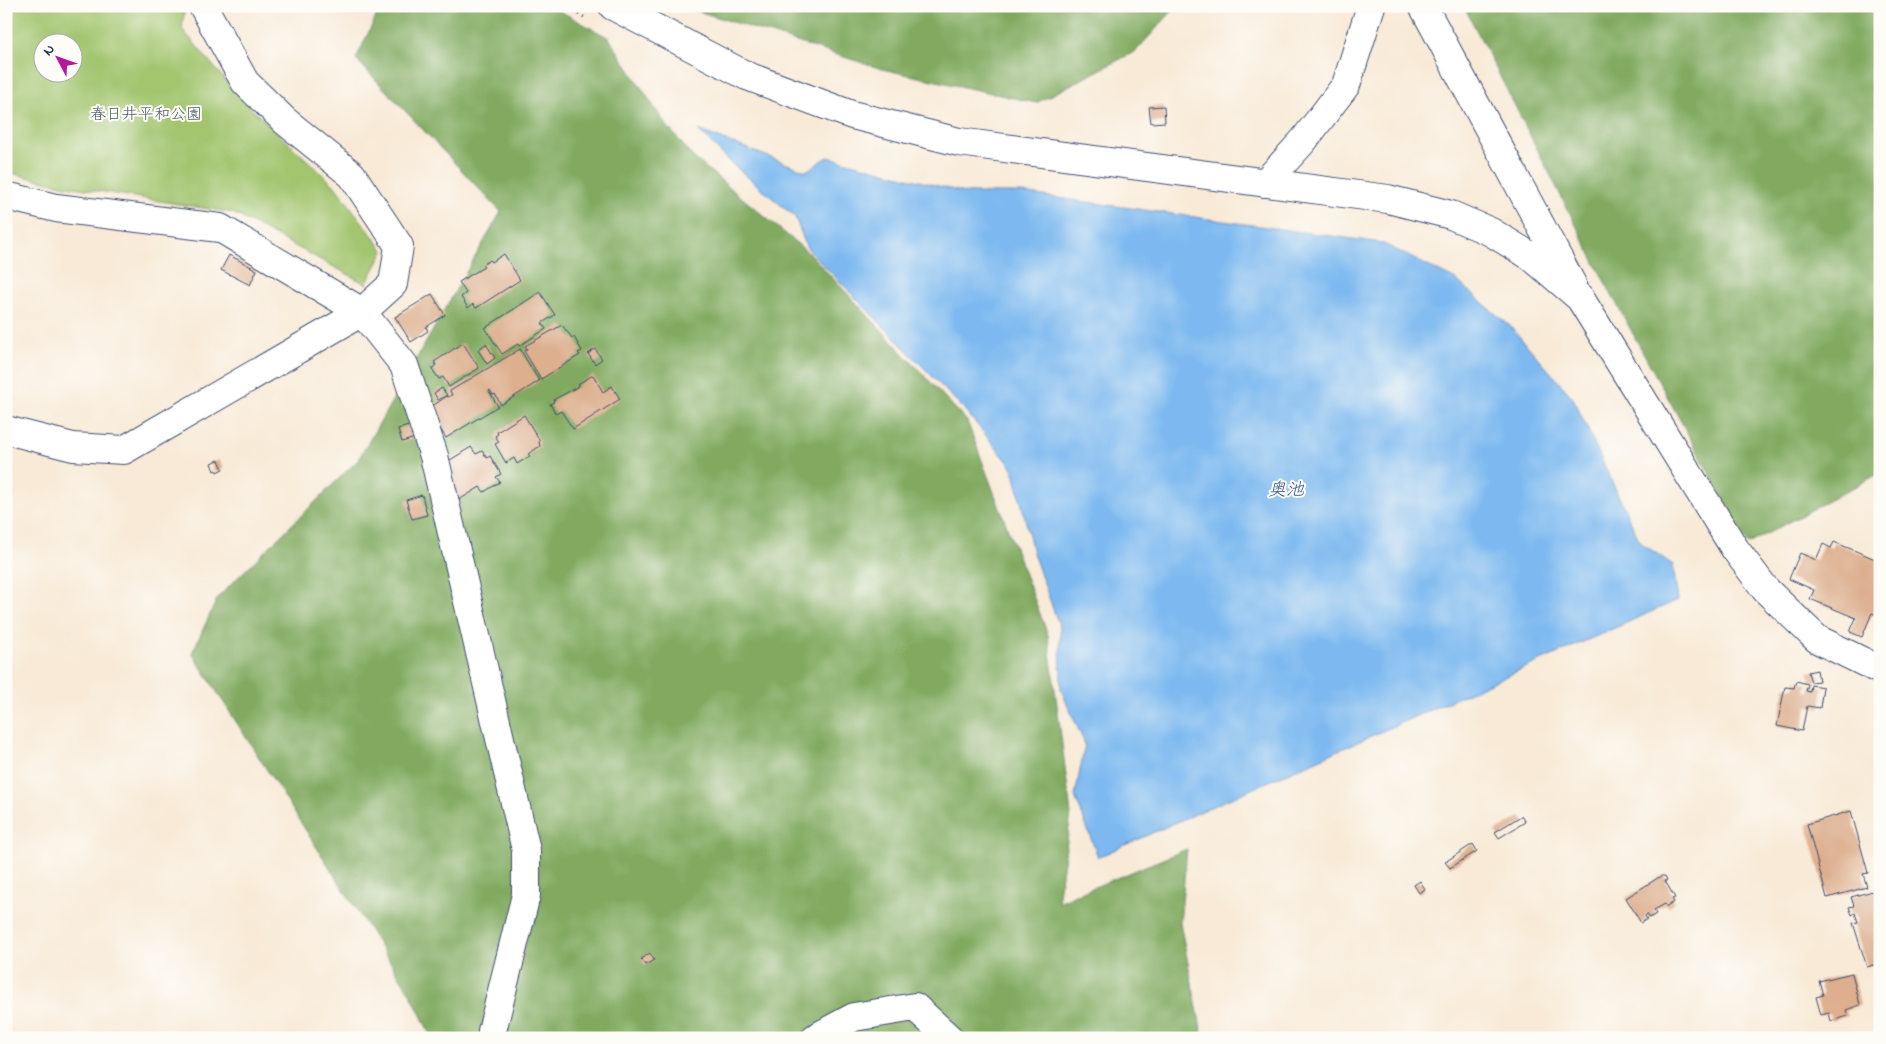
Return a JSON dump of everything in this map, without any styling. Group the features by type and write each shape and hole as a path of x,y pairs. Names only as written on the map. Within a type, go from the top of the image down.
{"street":[{"path":"6,430 72,447 124,450 362,312 393,284 399,246 352,174 285,121 245,82 203,6"},
{"path":"613,6 747,76 852,115 959,142 1388,199 1451,215 1491,232 1532,257 1580,298"},
{"path":"1264,183 1304,140 1346,85 1371,6"},
{"path":"1423,6 1580,298 1735,549 1766,590 1817,639 1880,670"},
{"path":"6,196 56,208 220,228 362,312 404,364 434,456 526,850 526,895 492,1031 493,1038"},
{"path":"815,1038 854,1017 915,1006 949,1038"}],"path":[{"path":"566,6 590,20"}],"green space":[{"name":"春日井平和公園","path":"6,6 185,6 182,29 244,102 334,185 384,251 366,284 233,213 61,185 6,172"},
{"path":"381,6 551,6 609,38 664,122 693,157 811,255 967,421 1048,635 1071,814 1058,902 1187,849 1180,923 1203,1038 432,1038 410,993 192,653 218,597 358,460 501,212 356,59"},
{"path":"682,6 1177,6 1136,51 1036,103 882,69"},
{"path":"1464,6 1880,6 1880,473 1748,544 1609,290"}],"water":[{"name":"奥池","path":"698,130 806,171 828,157 965,193 1022,193 1382,243 1456,280 1511,327 1573,398 1640,542 1673,565 1678,600 1098,857 1075,796 1085,744 1061,690 1060,628 1034,556 1013,468 964,409 807,248 795,217 731,163"}],"building":[{"path":"1164,106 1165,122 1151,123 1149,107"},
{"path":"504,254 520,280 476,308 473,304 468,308 461,297 466,293 459,282 484,267 482,265 490,260 492,262"},
{"path":"229,255 257,270 250,285 221,270"},
{"path":"540,292 555,315 542,323 546,329 502,354 485,328"},
{"path":"432,294 445,315 426,327 428,331 411,342 395,317"},
{"path":"562,325 572,338 574,337 582,351 578,353 580,355 541,379 524,351 527,349 525,346"},
{"path":"463,343 479,368 449,387 443,377 439,379 432,369 436,365 434,362"},
{"path":"486,344 495,358 487,364 478,350"},
{"path":"520,349 539,381 501,405 495,394 493,395 490,390 498,406 446,438 428,409 447,396 452,395 450,391"},
{"path":"595,349 602,359 595,364 588,354"},
{"path":"593,375 603,392 612,386 620,399 573,429 561,411 556,414 550,404 554,402 553,400 579,386 578,384"},
{"path":"442,388 447,395 438,400 434,393"},
{"path":"524,415 540,441 540,446 528,454 530,456 517,464 514,458 506,463 495,444 499,442 495,436 498,434 497,432"},
{"path":"412,425 415,438 402,442 398,429"},
{"path":"471,447 476,454 482,451 487,458 490,456 501,474 496,477 500,482 484,492 480,487 454,503 447,462"},
{"path":"219,460 223,469 217,472 216,470 214,471 211,463"},
{"path":"422,495 427,515 412,519 406,500"},
{"path":"1834,542 1880,561 1880,617 1872,613 1862,637 1850,632 1856,618 1810,599 1814,590 1789,579 1800,553 1816,560 1823,544 1831,548"},
{"path":"1817,670 1819,681 1811,682 1808,672"},
{"path":"1796,681 1808,684 1806,691 1810,692 1811,685 1823,687 1820,708 1807,706 1802,731 1777,726 1785,687 1794,688"},
{"path":"1851,811 1868,873 1863,874 1867,887 1827,898 1807,824"},
{"path":"1521,816 1525,822 1499,838 1495,832"},
{"path":"1473,844 1477,851 1450,868 1445,862"},
{"path":"1661,876 1665,876 1667,880 1665,881 1675,898 1672,899 1674,902 1667,907 1665,904 1654,910 1656,914 1649,918 1647,914 1645,916 1647,919 1641,923 1626,898"},
{"path":"1420,881 1425,889 1419,893 1414,885"},
{"path":"1880,889 1880,963 1867,967 1853,923 1858,922 1855,913 1852,915 1849,907 1854,906 1851,897"},
{"path":"650,953 654,960 645,965 641,959"},
{"path":"1852,973 1860,1005 1846,1010 1848,1016 1831,1021 1829,1013 1821,1015 1816,997 1823,995 1819,981"}]}
